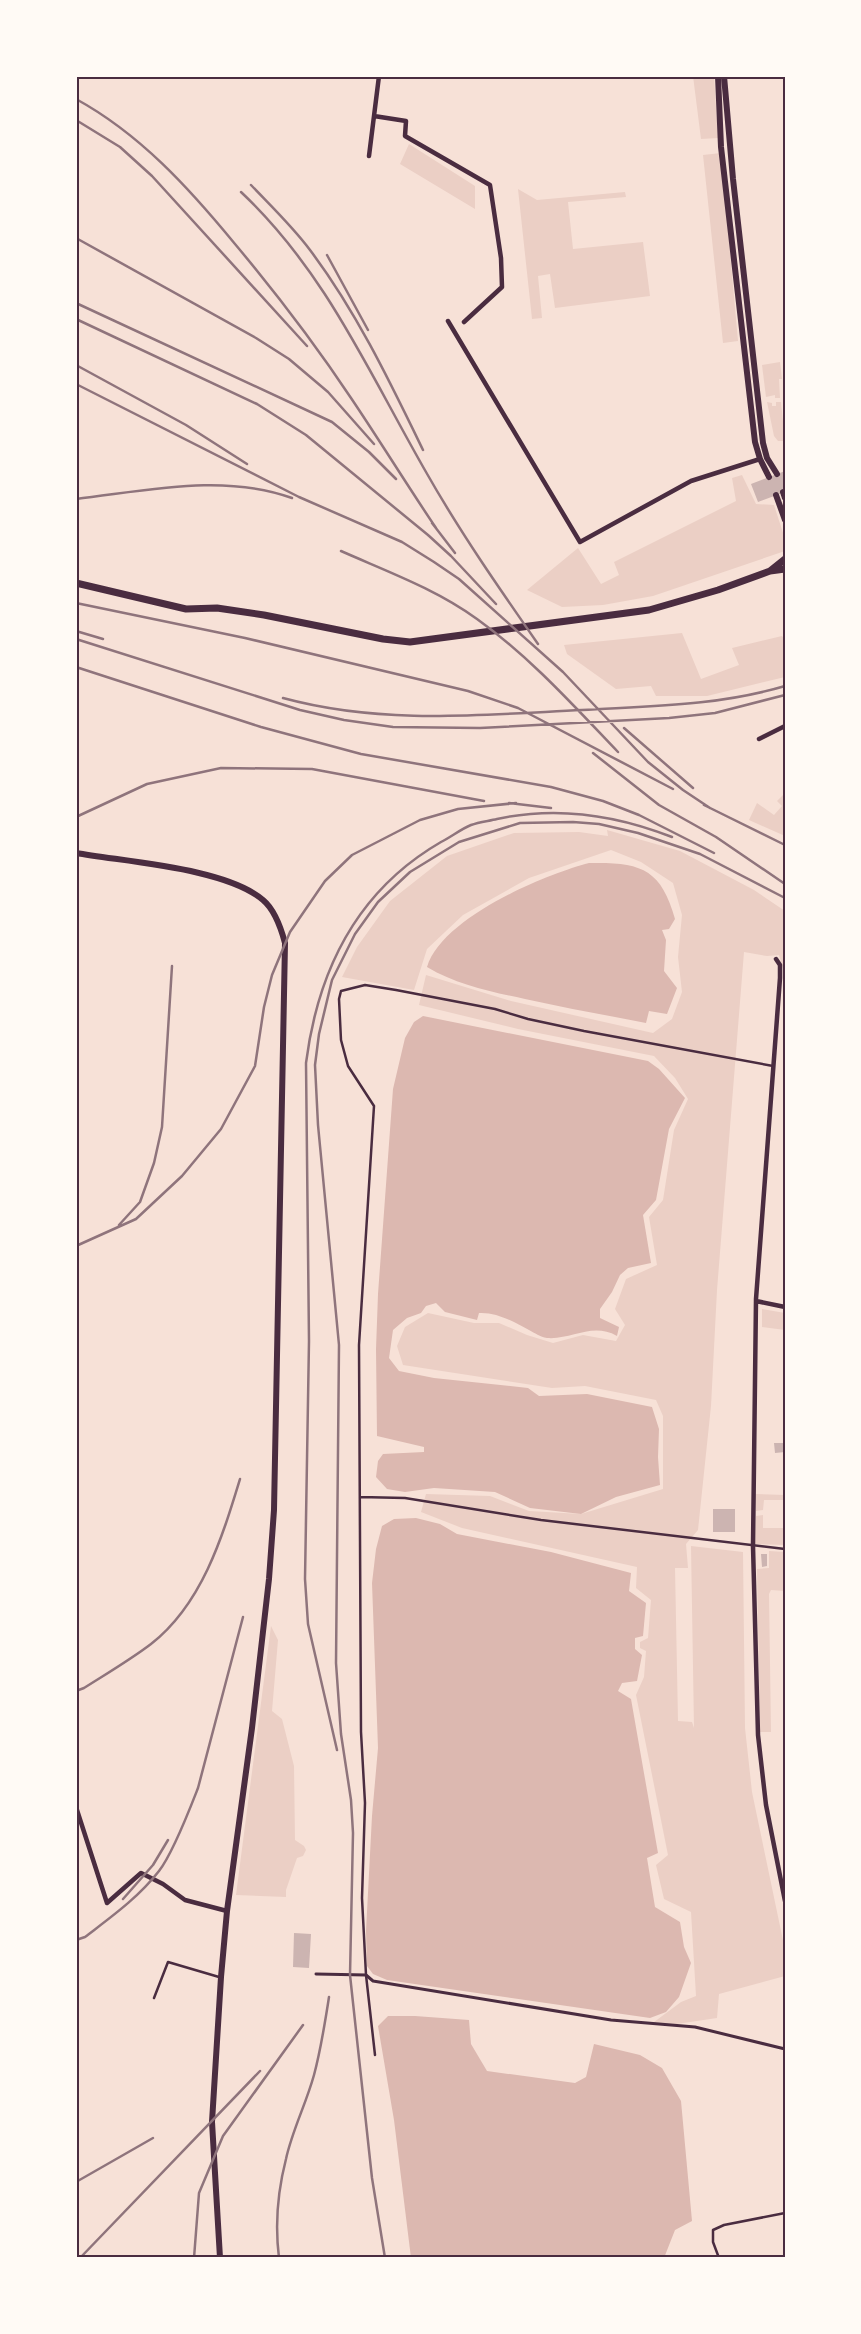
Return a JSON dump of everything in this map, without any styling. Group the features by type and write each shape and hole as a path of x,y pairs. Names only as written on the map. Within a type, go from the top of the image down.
{"main road":[{"path":"718,76 721,147 754,433 760,459 769,477"},
{"path":"724,76 733,179 763,443 768,458 777,474"},
{"path":"781,495 785,520"},
{"path":"770,571 785,559"},
{"path":"76,583 186,609 218,608 264,614 383,639 410,642 650,610 718,590 770,571 785,570"},
{"path":"76,853 207,874 249,889 265,901 281,926 285,943 274,1510 269,1579 253,1719 220,1977 212,2122 220,2258"}],"street":[{"path":"369,156 379,76"},
{"path":"374,116 406,121 405,136 490,185 501,258 502,287 464,322"},
{"path":"448,321 580,542 691,481 760,459"},
{"path":"758,739 785,726"},
{"path":"776,959 780,976 756,1301 753,1546 758,1735 766,1805 785,1901"},
{"path":"756,1301 785,1307"},
{"path":"76,1807 107,1903 141,1873 163,1884 185,1900 227,1911"},
{"path":"316,1974 366,1975 373,1981 611,2020 695,2027 785,2049"}],"lane":[{"path":"375,2056 366,1975 362,1898 365,1803 361,1732 359,1344 374,1106 348,1066 341,1040 339,998 341,991 365,986 396,990 495,1009 528,1019 575,1029 773,1066"},
{"path":"360,1497 405,1498 541,1520 785,1549"},
{"path":"154,1998 168,1962 220,1977"},
{"path":"718,2258 713,2230 724,2225 785,2213"}],"shaded area":[{"path":"693,76 714,76 718,138 701,139"},
{"path":"409,144 475,186 475,209 400,164"},
{"path":"721,153 738,341 723,343 703,155"},
{"path":"518,189 537,200 625,192 626,197 568,202 573,249 643,242 650,296 555,308 550,274 538,276 542,318 532,319"},
{"path":"780,362 782,379 779,379 780,398 775,398 775,395 766,397 762,365"},
{"path":"767,402 772,403 772,406 776,406 776,402 781,402 785,441 778,441 774,436"},
{"path":"742,475 756,504 774,505 785,539 785,551 653,596 603,605 562,607 527,590 578,548 601,584 619,575 614,562 736,501 732,478"},
{"path":"682,633 701,679 739,665 732,648 782,636 785,640 785,677 707,696 656,696 651,686 616,689 567,654 564,645"},
{"path":"785,793 785,836 749,820 757,803 774,815 782,806 777,801"},
{"path":"607,830 680,851 754,890 785,911 785,976 779,955 767,956 744,952 717,1290 711,1406 698,1530 686,1544 688,1568 675,1568 678,1721 692,1722 694,1728 691,1546 743,1552 745,1728 752,1792 785,1950 785,1976 719,1994 717,2018 670,2025 650,2025 681,2002 696,1996 691,1912 664,1899 656,1865 668,1855 636,1695 644,1677 646,1651 640,1648 640,1642 648,1638 651,1600 636,1588 637,1567 462,1528 421,1512 426,1494 490,1496 529,1511 581,1514 663,1489 663,1416 656,1400 585,1386 552,1388 403,1365 397,1346 405,1327 428,1313 474,1323 499,1323 527,1335 553,1343 583,1335 616,1341 625,1325 615,1309 626,1279 657,1265 649,1217 663,1200 674,1130 688,1099 675,1078 654,1056 518,1029 419,1005 426,975 511,1001 653,1033 672,1019 682,992 678,957 682,915 673,883 641,862 611,850 529,878 463,915 427,949 414,990 342,977 357,947 390,901 447,856 514,833 579,832 608,836"},
{"path":"589,863 622,864 635,867 646,871 663,889 675,919 669,929 662,930 666,940 664,971 677,988 667,1014 649,1011 646,1023 500,994 450,979 427,967 436,949 452,932 496,901 546,877"},
{"path":"423,1016 648,1061 659,1069 685,1098 669,1129 656,1200 643,1215 651,1263 628,1268 620,1275 612,1292 600,1309 600,1318 619,1327 617,1336 608,1332 590,1331 565,1337 547,1338 499,1316 479,1313 477,1320 445,1312 436,1303 426,1306 421,1313 407,1318 393,1330 389,1358 399,1371 434,1378 528,1388 539,1396 587,1394 652,1407 659,1429 660,1485 616,1497 581,1514 530,1508 495,1492 434,1488 405,1492 387,1489 376,1477 378,1461 383,1454 424,1452 424,1447 377,1436 376,1349 378,1294 393,1089 405,1038 414,1022"},
{"path":"762,1309 785,1313 785,1330 762,1327"},
{"path":"755,1494 785,1495 785,1545 755,1544 756,1516 763,1515 763,1528 783,1528 783,1500 764,1500 763,1510 756,1511"},
{"path":"416,1518 440,1524 457,1534 551,1552 631,1573 629,1591 646,1603 643,1636 635,1638 635,1649 642,1655 637,1681 622,1683 618,1691 631,1699 658,1853 647,1858 655,1907 680,1922 684,1947 691,1963 679,1997 666,2012 650,2018 387,1980 373,1974 367,1966 366,1931 372,1816 378,1748 372,1583 376,1549 382,1526 394,1519"},
{"path":"769,1551 785,1552 785,1591 771,1590 769,1594 771,1732 760,1732 757,1569 769,1568"},
{"path":"271,1626 278,1640 272,1711 282,1719 294,1766 295,1840 304,1846 306,1850 303,1856 297,1858 286,1890 286,1897 236,1895"},
{"path":"388,2016 469,2020 471,2044 487,2071 575,2083 586,2077 594,2044 640,2055 662,2068 681,2101 692,2221 675,2230 664,2258 411,2258 394,2120 378,2026"}],"building":[{"path":"785,471 785,492 758,502 751,484"},
{"path":"774,1443 785,1443 785,1452 775,1453"},
{"path":"713,1509 735,1509 735,1532 713,1532"},
{"path":"761,1554 767,1554 767,1566 762,1567"},
{"path":"294,1933 311,1934 309,1968 293,1967"}],"railway":[{"path":"76,99 99,113 142,145 218,223 280,300 323,358 436,528"},
{"path":"76,120 120,147 152,176 307,346"},
{"path":"251,185 303,241 327,273 385,373 423,450"},
{"path":"241,192 271,223 322,290 365,361 452,516 538,644"},
{"path":"76,238 256,338 289,359 328,392 374,444"},
{"path":"327,255 368,330"},
{"path":"76,303 332,422 369,452 396,479"},
{"path":"76,319 257,404 306,435 428,535 451,556 496,604"},
{"path":"76,365 186,425 247,464"},
{"path":"76,384 299,497 402,542 434,562 459,579 563,672 648,762 683,790 710,808"},
{"path":"76,499 184,486 212,485 239,486 292,498"},
{"path":"432,523 455,553"},
{"path":"341,551 428,590 477,619 533,665 618,752"},
{"path":"76,603 245,638 468,691 518,708 673,789"},
{"path":"76,631 103,639"},
{"path":"76,639 300,710 344,720 393,727 480,728 669,718 715,713 785,695"},
{"path":"76,667 261,727 361,754 551,787 603,801 639,815 714,853"},
{"path":"283,698 357,712 394,715 469,716 684,704 735,698 785,686"},
{"path":"624,728 693,788"},
{"path":"593,753 659,805 716,837 785,884"},
{"path":"76,817 147,784 221,768 312,769 484,801"},
{"path":"509,803 551,808"},
{"path":"76,1246 136,1219 182,1176 221,1129 255,1066 264,1007 272,975 290,932 325,881 352,855 420,820 458,809 516,803"},
{"path":"704,805 785,845"},
{"path":"337,1750 308,1624 305,1579 309,1341 306,1063 320,996 332,964 347,935 365,908 412,861 467,827 481,822 519,815 564,813 608,818 651,829 672,837"},
{"path":"385,2258 372,2178 350,1975 353,1833 351,1800 341,1734 336,1663 339,1345 318,1125 315,1065 319,1034 332,980 355,934 378,902 410,872 459,842 520,823 573,822 599,824 638,833 700,854 785,898"},
{"path":"119,1225 140,1202 154,1163 162,1127 172,966"},
{"path":"76,1691 84,1688 135,1656 169,1628 184,1610 208,1569 226,1524 240,1479"},
{"path":"76,1940 85,1937 133,1898 151,1881 170,1854 198,1788 243,1617"},
{"path":"123,1899 153,1865 168,1840"},
{"path":"279,2258 277,2221 283,2171 292,2138 314,2075 329,1997"},
{"path":"194,2258 199,2193 223,2136 303,2025"},
{"path":"80,2258 260,2071"},
{"path":"76,2182 153,2138"}]}
